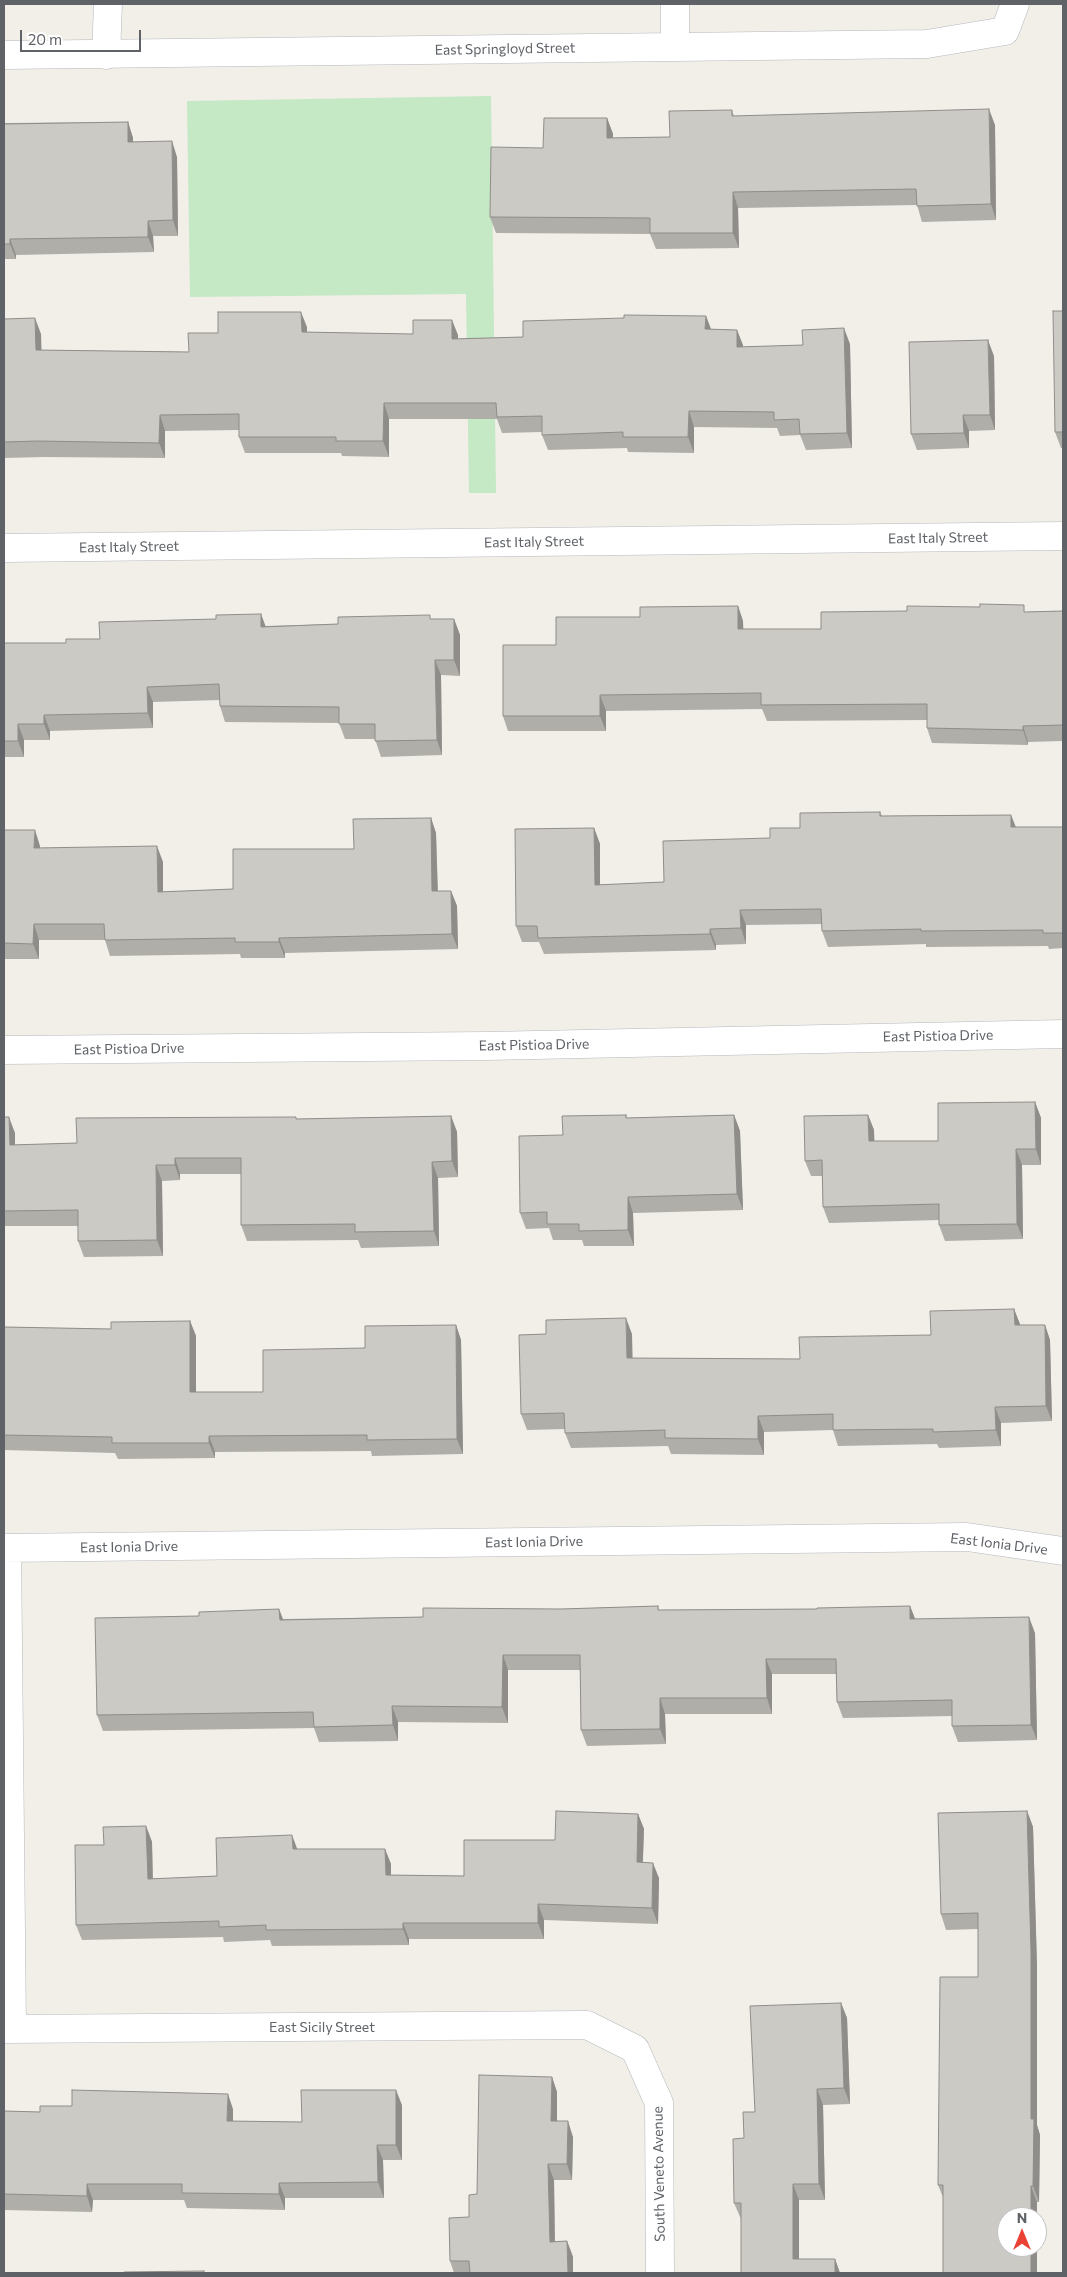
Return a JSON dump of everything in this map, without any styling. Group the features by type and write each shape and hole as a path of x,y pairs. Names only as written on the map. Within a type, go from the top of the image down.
{"street":[{"path":"106,55 108,4"},
{"path":"675,4 675,47"},
{"name":"East Springloyd Street","path":"4,55 927,44 1005,31 1015,4"},
{"name":"East Italy Street","path":"4,548 1063,536"},
{"name":"East Pistioa Drive","path":"4,1050 487,1046 1063,1034"},
{"name":"East Ionia Drive","path":"5,1548 966,1537 1063,1551"},
{"path":"5,1548 8,2029"},
{"name":"East Sicily Street","path":"8,2029 587,2025 635,2049"},
{"name":"South Veneto Avenue","path":"635,2049 659,2103 660,2273"}],"green space":[{"path":"491,96 496,493 469,493 466,294 190,297 187,101"}],"building":[{"path":"989,109 991,204 917,206 916,189 733,192 733,233 650,233 650,218 490,217 491,147 543,148 544,118 607,118 607,138 670,137 669,111 732,110 732,116"},
{"path":"128,122 128,142 172,141 173,220 148,221 148,237 10,239 10,244 4,244 4,124"},
{"path":"1053,311 1063,311 1063,432 1055,432"},
{"path":"218,312 301,312 302,332 413,334 413,320 452,320 452,339 523,337 523,321 624,318 624,315 706,316 705,329 737,330 737,347 803,345 802,330 844,328 847,433 800,434 799,419 774,420 774,412 689,411 688,437 623,437 623,432 542,435 542,416 497,417 496,403 384,403 383,441 336,441 336,437 239,437 239,414 160,415 159,443 4,442 4,319 35,318 36,350 189,352 188,333 218,333"},
{"path":"988,340 990,415 963,415 964,433 911,434 909,342"},
{"path":"980,604 1024,605 1024,612 1063,611 1063,725 1023,726 1023,730 927,728 927,704 761,705 761,693 600,695 600,716 503,716 503,645 556,645 556,617 640,617 640,607 738,606 738,629 821,629 821,612 907,611 907,606 980,607"},
{"path":"261,614 261,627 338,624 338,617 430,615 430,619 454,619 454,660 435,660 437,740 375,741 375,724 339,724 339,707 220,706 219,684 147,687 148,713 44,715 44,724 18,724 18,741 4,741 4,643 66,643 66,639 100,639 99,622 216,619 216,615"},
{"path":"880,812 880,816 1011,815 1011,827 1063,827 1063,933 1043,933 1043,930 921,931 921,929 822,931 821,909 740,910 741,928 710,929 710,934 538,938 537,926 516,926 515,829 594,828 595,885 664,882 663,841 770,838 770,828 800,828 800,813"},
{"path":"431,818 432,891 451,891 452,934 279,938 279,942 235,942 235,938 105,940 104,924 34,924 33,944 4,943 4,830 35,830 34,848 157,846 158,892 233,889 233,849 354,849 353,819"},
{"path":"1035,1102 1036,1149 1016,1149 1017,1224 939,1225 939,1204 823,1207 822,1160 805,1161 804,1116 868,1115 869,1141 938,1141 938,1103"},
{"path":"626,1115 626,1118 734,1115 737,1194 628,1197 628,1230 579,1231 579,1224 547,1224 547,1212 520,1213 519,1136 563,1135 562,1116"},
{"path":"451,1116 452,1161 432,1162 434,1231 355,1232 355,1224 241,1225 241,1158 175,1158 175,1165 156,1165 157,1240 78,1241 78,1210 4,1211 4,1117 9,1117 10,1145 77,1143 76,1118 296,1117 296,1119"},
{"path":"1014,1309 1015,1325 1045,1325 1046,1406 995,1407 996,1430 933,1432 933,1429 833,1430 833,1414 758,1416 758,1439 665,1438 665,1430 565,1433 564,1413 521,1414 519,1335 546,1334 546,1320 626,1318 627,1358 800,1359 799,1337 931,1335 930,1311"},
{"path":"190,1321 190,1392 263,1392 263,1350 365,1348 365,1326 456,1325 457,1439 367,1440 367,1435 209,1436 209,1443 112,1443 112,1437 4,1435 4,1327 111,1329 111,1322"},
{"path":"658,1606 658,1610 817,1609 910,1606 910,1619 1029,1617 1031,1725 952,1726 952,1700 837,1702 836,1659 766,1659 767,1698 660,1698 660,1729 581,1730 580,1655 503,1655 502,1707 392,1706 393,1725 314,1727 313,1712 97,1715 95,1618 199,1616 199,1612 279,1609 280,1620 423,1617 423,1608 561,1609"},
{"path":"556,1811 638,1814 637,1862 653,1863 652,1908 538,1904 538,1923 403,1923 403,1929 266,1930 266,1925 219,1927 219,1921 76,1925 75,1845 104,1845 103,1827 146,1826 148,1879 217,1876 216,1838 292,1835 293,1849 385,1849 386,1875 464,1876 464,1840 555,1840"},
{"path":"1027,1811 1031,1951 1031,2119 1034,2119 1033,2186 1031,2186 1031,2207 997,2207 997,2257 1031,2257 1031,2273 943,2273 943,2185 938,2185 940,1977 978,1977 978,1913 941,1914 938,1813"},
{"path":"841,2003 844,2088 817,2089 819,2184 793,2184 793,2259 835,2259 835,2273 741,2273 741,2203 734,2203 733,2139 744,2138 743,2112 755,2112 750,2006"},
{"path":"479,2075 552,2077 551,2121 568,2121 567,2164 548,2164 550,2242 567,2241 568,2273 470,2273 469,2261 450,2261 449,2218 469,2217 469,2195 477,2194"},
{"path":"72,2090 228,2094 227,2121 302,2122 301,2090 396,2090 396,2145 377,2145 378,2182 279,2183 279,2194 182,2193 182,2184 87,2184 87,2196 4,2194 4,2111 40,2112 40,2106 72,2106"},
{"path":"204,2271 204,2273 124,2273 124,2272"}]}
